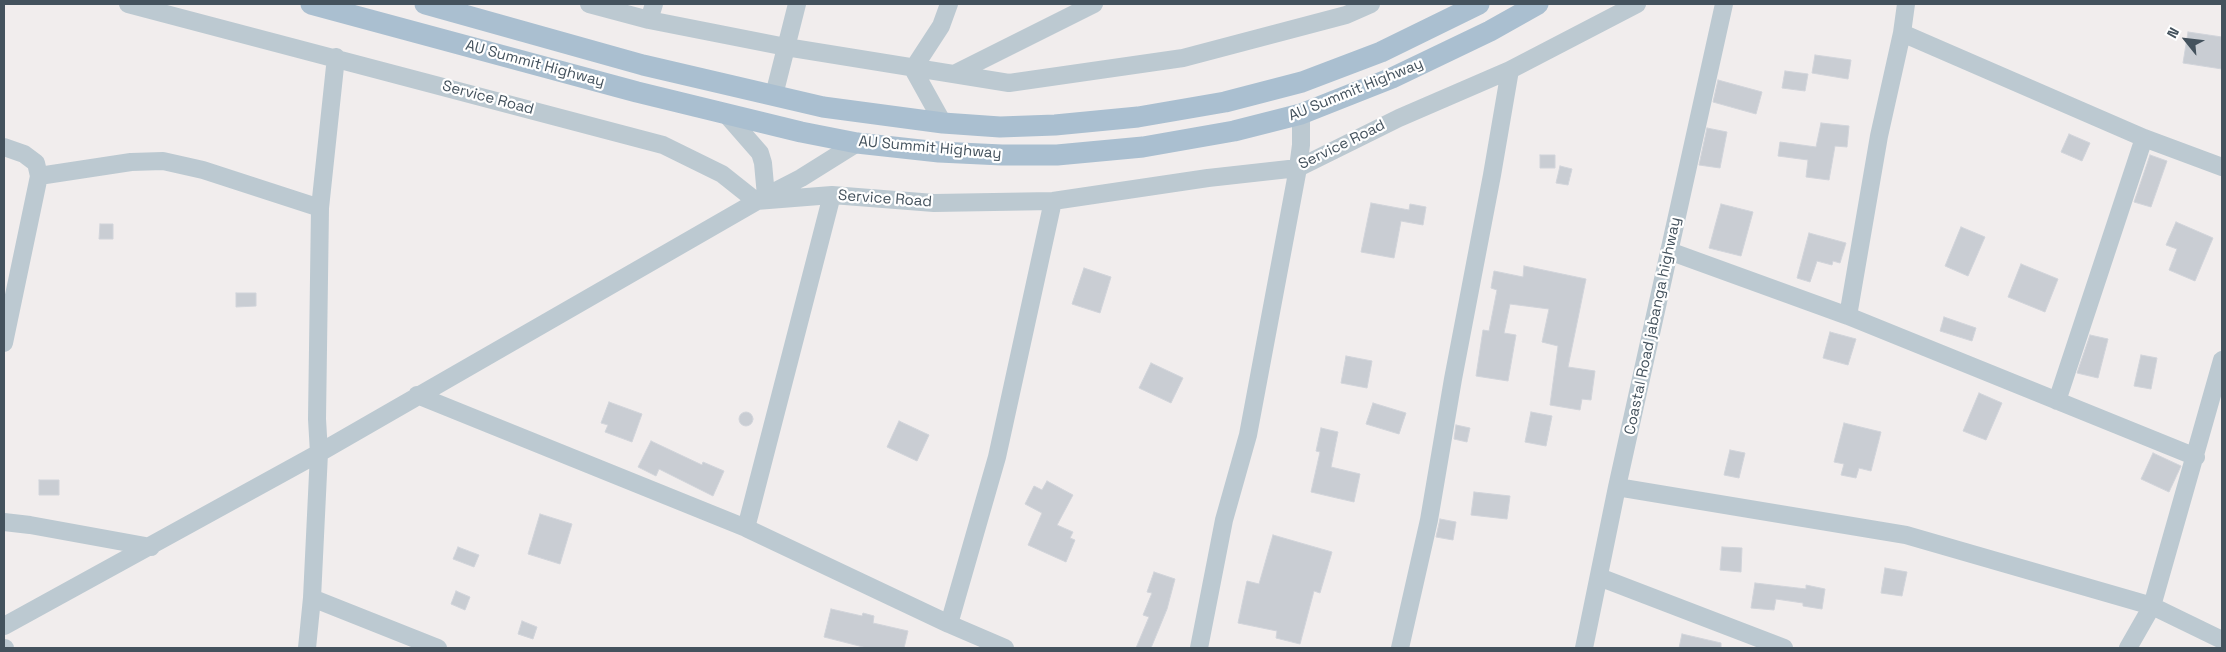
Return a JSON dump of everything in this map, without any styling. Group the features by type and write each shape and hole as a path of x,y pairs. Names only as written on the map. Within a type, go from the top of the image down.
{"main road":[{"name":"AU Summit Highway","path":"311,4 637,92 801,132 856,142 939,152 1002,155 1057,155 1142,147 1234,131 1301,114 1392,78 1490,31 1538,4"},
{"name":"AU Summit Highway","path":"425,4 643,65 823,106 943,123 1000,127 1055,125 1138,117 1225,102 1302,82 1381,52 1479,4"}],"street":[{"name":"Service Road","path":"128,4 663,145 722,174 761,199 832,195 934,203 1054,201 1208,178 1298,168 1399,118 1510,70 1637,4"},
{"path":"589,4 651,12 786,47 1009,83 1183,58 1346,15 1370,4"},
{"path":"774,94 797,4"},
{"path":"913,69 941,26 949,4"},
{"path":"956,73 1094,4"},
{"name":"Coastal Road jabanga highway","path":"1584,648 1617,486 1724,4"},
{"path":"1848,316 1879,136 1902,33 1906,4"},
{"path":"1902,33 2144,138 2222,167"},
{"path":"307,648 312,598 319,453 317,419 320,208 336,58"},
{"path":"913,69 943,123"},
{"path":"1400,648 1429,520 1510,70"},
{"path":"725,113 760,153 764,163 761,199"},
{"path":"1198,648 1224,520 1248,436 1298,168 1301,145 1301,114"},
{"path":"2057,401 2144,138"},
{"path":"4,626 151,547 319,453 417,395 801,178 856,142"},
{"path":"4,148 24,154 36,163 40,176 4,343"},
{"path":"40,176 131,162 163,161 203,170 320,208"},
{"path":"746,528 832,195"},
{"path":"949,624 997,457 1054,201"},
{"path":"1669,251 1848,316 2196,457"},
{"path":"2128,648 2152,606 2196,457 2222,360"},
{"path":"417,395 746,528 949,624 1005,648"},
{"path":"1617,486 1906,535 2152,606 2222,640"},
{"path":"4,522 151,547"},
{"path":"1598,577 1784,648"},
{"path":"312,598 438,648"}],"building":[{"path":"2188,32 2222,37 2222,69 2183,63"},
{"path":"1815,55 1851,60 1848,79 1812,73"},
{"path":"1785,71 1808,74 1805,91 1782,88"},
{"path":"1718,80 1762,92 1756,114 1713,102"},
{"path":"1821,123 1849,126 1847,147 1835,146 1829,180 1806,177 1808,160 1778,156 1780,142 1816,147"},
{"path":"1707,128 1727,132 1720,168 1699,165"},
{"path":"2069,134 2090,143 2082,161 2061,152"},
{"path":"1540,155 1555,155 1555,168 1540,168"},
{"path":"2150,155 2167,161 2151,207 2134,202"},
{"path":"1560,166 1572,169 1568,185 1556,183"},
{"path":"1371,203 1409,210 1410,204 1426,207 1423,225 1401,221 1394,258 1361,252"},
{"path":"1721,204 1753,212 1741,256 1709,248"},
{"path":"2176,222 2213,238 2195,281 2169,270 2177,249 2166,245"},
{"path":"100,224 113,224 113,239 99,239"},
{"path":"1961,227 1985,237 1968,276 1945,266"},
{"path":"1809,233 1846,243 1840,263 1833,261 1832,265 1817,261 1810,282 1797,278"},
{"path":"2021,264 2058,279 2045,312 2008,297"},
{"path":"1524,266 1586,279 1568,367 1595,371 1591,400 1582,399 1580,410 1550,405 1558,346 1542,342 1549,309 1510,304 1504,333 1516,335 1508,381 1476,376 1483,330 1489,331 1497,290 1491,288 1494,271 1523,277"},
{"path":"1084,268 1111,277 1100,313 1072,304"},
{"path":"236,293 256,293 256,306 236,307"},
{"path":"1944,317 1976,328 1972,341 1940,331"},
{"path":"1830,332 1856,339 1848,365 1823,358"},
{"path":"2090,335 2108,339 2098,378 2077,373"},
{"path":"2141,355 2157,358 2151,389 2134,386"},
{"path":"1346,356 1372,361 1367,388 1341,383"},
{"path":"1151,363 1183,378 1171,403 1139,388"},
{"path":"1979,393 2002,403 1986,440 1963,431"},
{"path":"609,402 642,414 632,442 605,432 608,425 601,423"},
{"path":"1373,403 1406,413 1399,434 1366,424"},
{"path":"743,412 749,412 753,419 749,426 743,426 739,422 739,416"},
{"path":"1531,412 1552,416 1546,446 1525,442"},
{"path":"899,421 929,435 917,461 887,447"},
{"path":"1844,423 1881,432 1871,471 1859,468 1856,478 1841,475 1844,464 1834,462"},
{"path":"1456,425 1470,428 1467,442 1454,439"},
{"path":"1321,428 1338,432 1331,467 1360,474 1354,502 1311,492 1320,452 1316,451"},
{"path":"651,441 702,465 703,462 724,471 713,496 659,469 656,476 638,467"},
{"path":"1730,450 1745,453 1739,478 1724,475"},
{"path":"2153,453 2181,466 2169,492 2141,479"},
{"path":"39,480 59,480 59,495 39,495"},
{"path":"1047,481 1073,495 1057,525 1073,532 1070,538 1075,540 1066,562 1028,545 1042,513 1025,504 1034,486 1042,490"},
{"path":"1474,492 1510,496 1507,519 1471,515"},
{"path":"540,514 572,524 560,564 528,554"},
{"path":"1440,519 1456,522 1453,540 1436,537"},
{"path":"1273,535 1332,552 1320,593 1314,591 1300,644 1276,638 1277,631 1238,623 1247,581 1259,584"},
{"path":"458,547 479,555 474,567 453,559"},
{"path":"1722,547 1742,548 1741,572 1720,570"},
{"path":"1885,568 1907,572 1902,596 1881,593"},
{"path":"1154,572 1175,579 1167,609 1151,648 1136,648 1149,617 1143,615 1152,593 1147,592"},
{"path":"1755,583 1806,589 1806,585 1825,589 1822,609 1803,606 1803,603 1776,599 1774,610 1751,608"},
{"path":"456,591 470,597 465,610 451,604"},
{"path":"831,609 862,616 863,613 874,616 873,623 908,631 904,648 867,648 824,637"},
{"path":"522,621 537,627 533,639 518,634"},
{"path":"1682,634 1721,643 1721,648 1679,648"}]}
